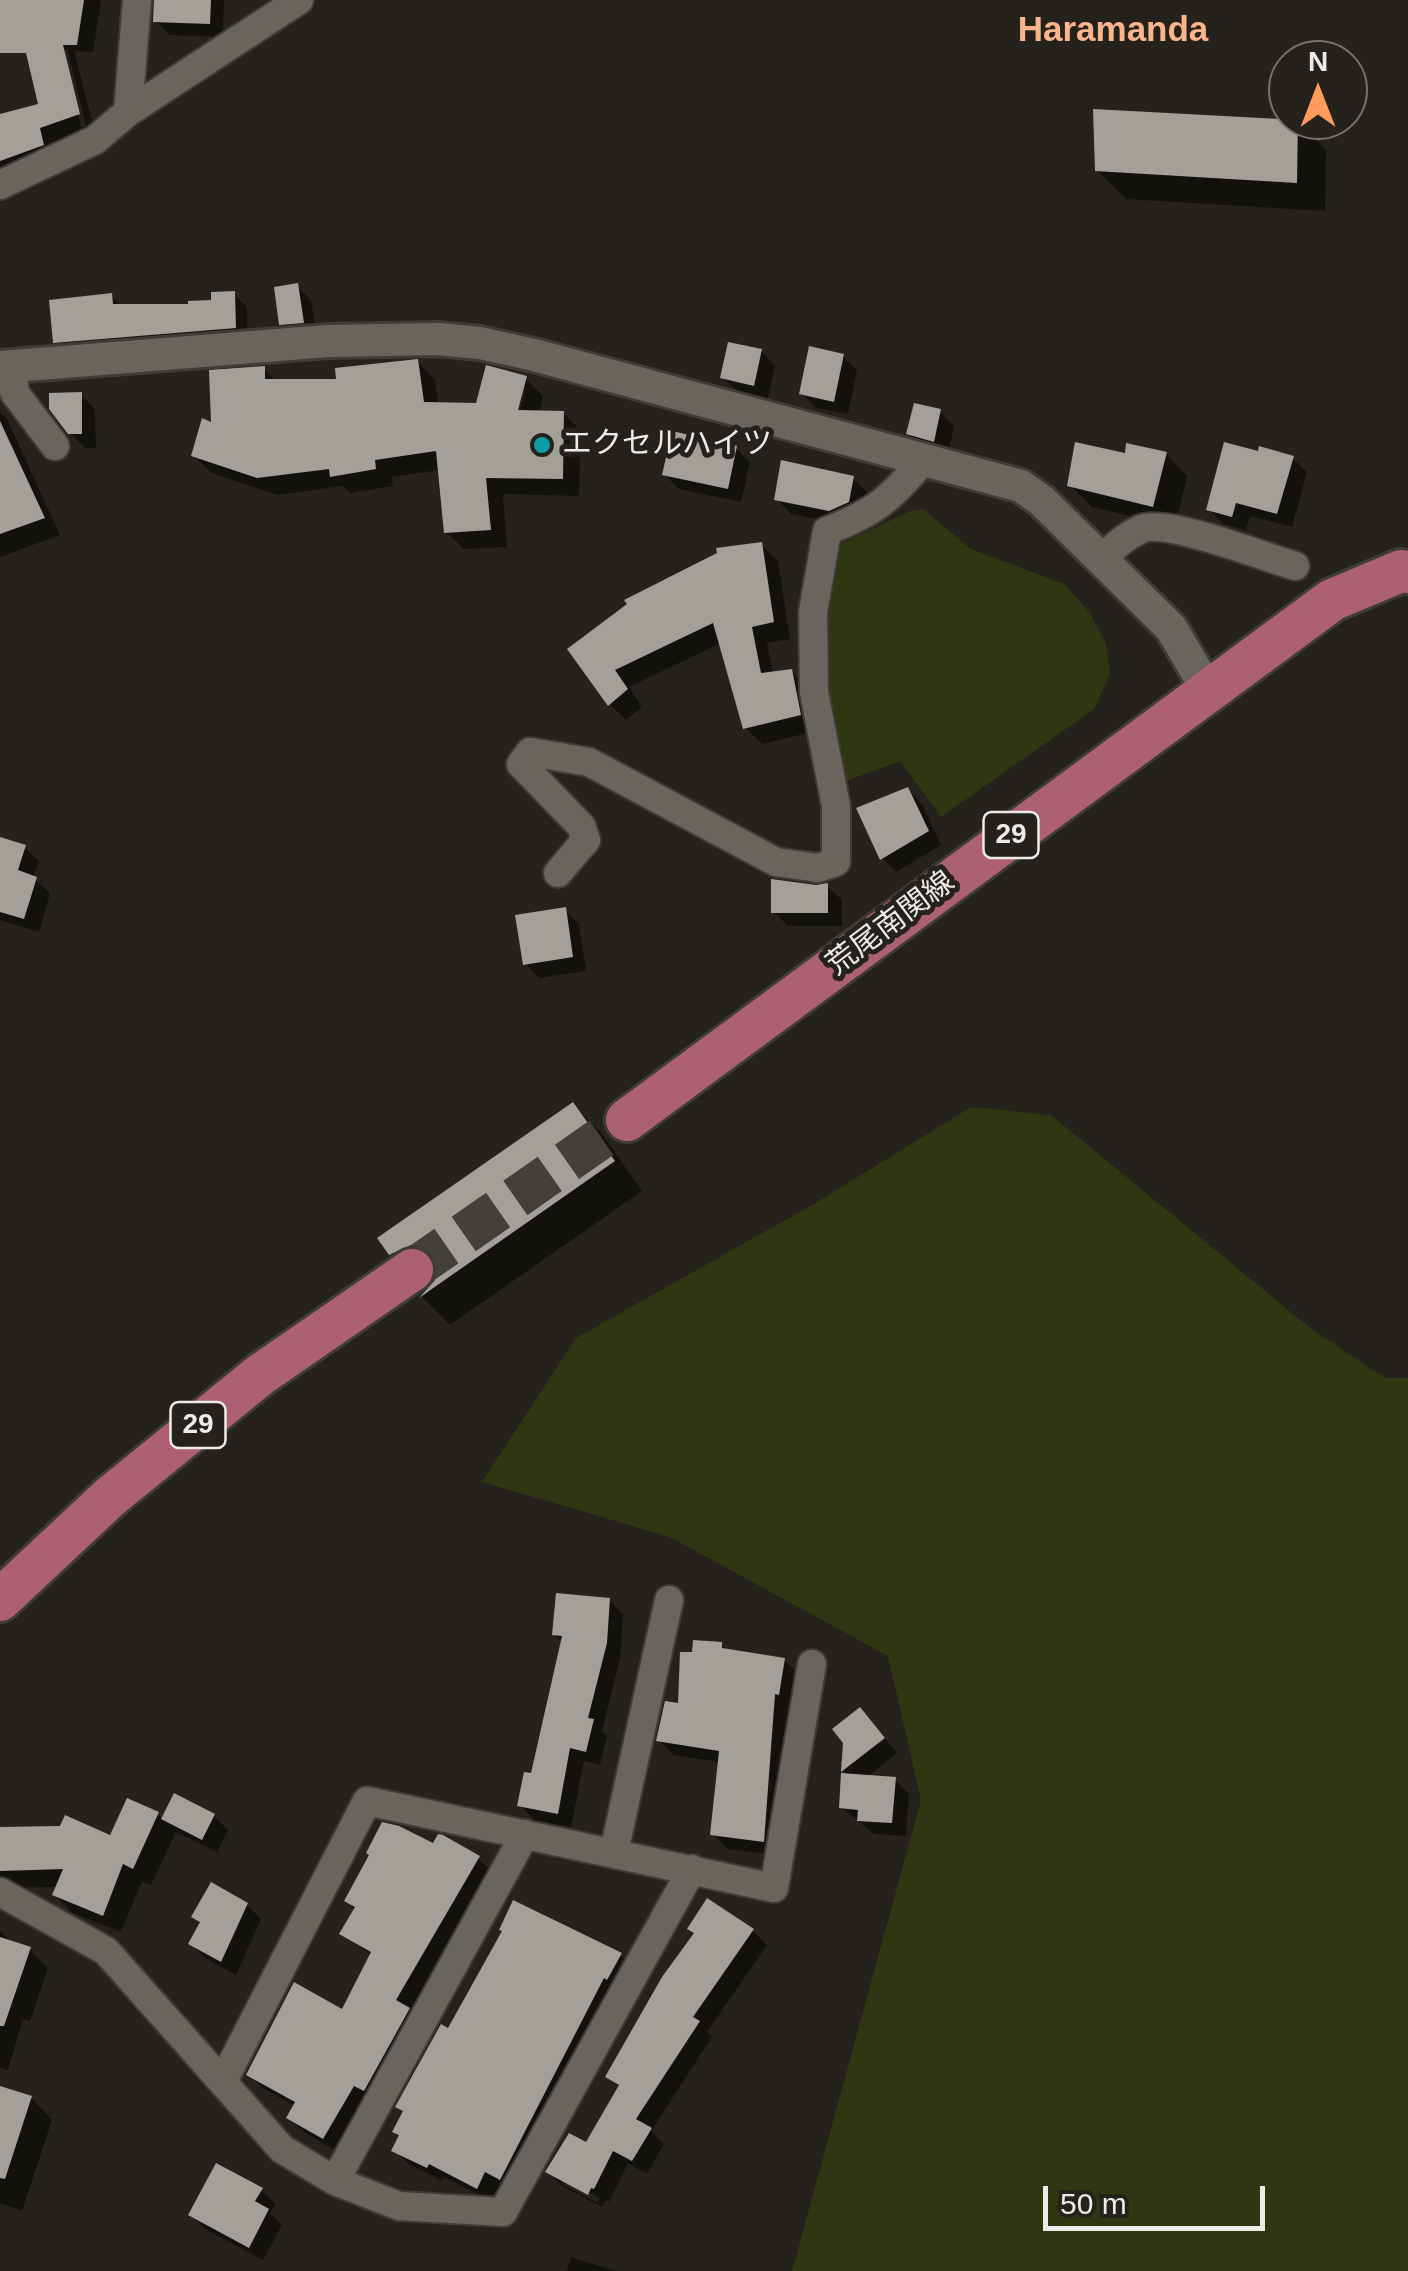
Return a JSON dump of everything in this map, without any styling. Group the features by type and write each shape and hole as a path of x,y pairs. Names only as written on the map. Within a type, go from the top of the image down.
{"main road":[{"name":"荒尾南関線","path":"626,1120 1332,600 1408,572"},
{"name":"29","path":"0,1600 110,1496 244,1387 412,1270"}],"street":[{"path":"128,112 137,0"},
{"path":"0,186 94,140 128,112 299,0"},
{"path":"55,446 14,392 7,365 328,340 438,338 480,342 1022,486 1042,500 1172,628 1207,689"},
{"path":"558,873 586,840 581,826 521,764 530,752 589,762 776,862 818,868 836,862 836,806 814,692 813,612 826,531 868,515 926,460"},
{"path":"1103,559 1143,528 1169,526 1296,566"},
{"path":"614,1852 669,1600"},
{"path":"223,2081 367,1801 774,1888 812,1664"},
{"path":"335,2181 525,1834"},
{"path":"0,1892 106,1952 282,2148 335,2181 398,2206 503,2212 692,1869"}],"green space":[{"path":"923,509 971,549 1064,584 1090,613 1106,644 1110,674 1094,709 941,817 900,761 841,783 826,724 824,582 841,544 910,511"},
{"path":"971,1107 1051,1115 1309,1327 1385,1378 1408,1378 1408,2271 792,2271 921,1800 888,1656 670,1537 482,1482 576,1338 812,1205"}],"building":[{"path":"0,0 84,0 77,45 63,45 80,114 40,128 44,145 0,161 0,114 38,104 26,53 0,53"},
{"path":"154,0 211,0 210,24 153,22"},
{"path":"1093,109 1268,118 1268,140 1298,140 1297,183 1095,171"},
{"path":"298,283 304,323 279,325 274,287"},
{"path":"235,291 236,328 53,343 49,300 112,293 113,304 188,304 211,300 211,292"},
{"path":"728,342 762,349 754,386 720,378"},
{"path":"809,346 844,354 834,402 799,394"},
{"path":"418,359 424,402 476,403 486,365 527,376 518,410 564,411 563,479 486,478 491,530 444,533 436,451 375,460 376,469 330,477 329,469 257,478 191,456 202,418 211,422 209,370 265,366 265,379 336,379 335,368"},
{"path":"82,392 82,434 68,434 49,409 49,393"},
{"path":"914,403 941,409 934,442 906,434"},
{"path":"0,421 45,518 0,534"},
{"path":"672,431 737,446 728,489 662,475"},
{"path":"1075,442 1125,453 1126,443 1167,452 1153,507 1067,486"},
{"path":"1224,442 1294,456 1277,514 1236,503 1232,517 1206,510"},
{"path":"781,460 854,476 849,502 829,511 774,500"},
{"path":"762,542 774,622 752,627 761,673 792,669 801,715 743,729 713,623 615,670 628,689 608,706 567,649 627,604 624,600 717,553 716,548"},
{"path":"908,787 929,831 880,860 856,808"},
{"path":"0,837 26,845 18,870 37,877 24,919 0,912"},
{"path":"771,879 828,883 828,913 771,913"},
{"path":"566,907 573,957 523,965 515,915"},
{"path":"573,1102 615,1161 419,1298 435,1280 437,1267 432,1255 411,1245 389,1255 377,1238"},
{"path":"556,1593 610,1598 607,1643 588,1718 594,1719 586,1752 570,1748 558,1814 517,1806 524,1772 531,1773 562,1636 552,1635"},
{"path":"693,1640 722,1642 722,1648 785,1658 779,1695 775,1694 764,1842 710,1835 719,1751 656,1741 665,1701 678,1703 680,1652 692,1652"},
{"path":"860,1707 885,1738 841,1772 843,1743 832,1729"},
{"path":"841,1773 896,1777 892,1823 857,1821 858,1810 839,1808"},
{"path":"174,1793 215,1814 202,1840 161,1819"},
{"path":"127,1798 159,1812 133,1869 123,1864 103,1916 52,1895 63,1869 0,1871 0,1827 60,1826 65,1815 110,1835"},
{"path":"382,1822 433,1843 438,1834 443,1835 480,1856 396,2000 410,2008 364,2091 354,2086 323,2139 286,2118 295,2102 246,2075 294,1982 342,2009 371,1952 339,1934 355,1907 344,1901"},
{"path":"211,1882 248,1903 221,1962 188,1944 200,1922 191,1917"},
{"path":"707,1898 754,1929 693,2017 700,2021 636,2119 652,2128 632,2161 613,2151 588,2195 545,2172 569,2133 586,2142 619,2085 605,2077 662,1977 694,1933 687,1929"},
{"path":"513,1900 622,1953 607,1980 604,1978 500,2180 485,2172 477,2189 429,2164 427,2168 391,2151 399,2135 392,2132 403,2111 395,2107 441,2024 448,2028 502,1931 499,1930"},
{"path":"0,1937 31,1947 4,2026 0,2026"},
{"path":"0,2086 32,2096 5,2179 0,2178"},
{"path":"216,2163 263,2188 255,2201 269,2209 249,2248 188,2215"}],"tunnel":[{"path":"412,1270 627,1120"}],"place":[{"name":"エクセルハイツ","path":"542,445"}],"district":[{"name":"Haramanda","path":"1113,31"}]}
